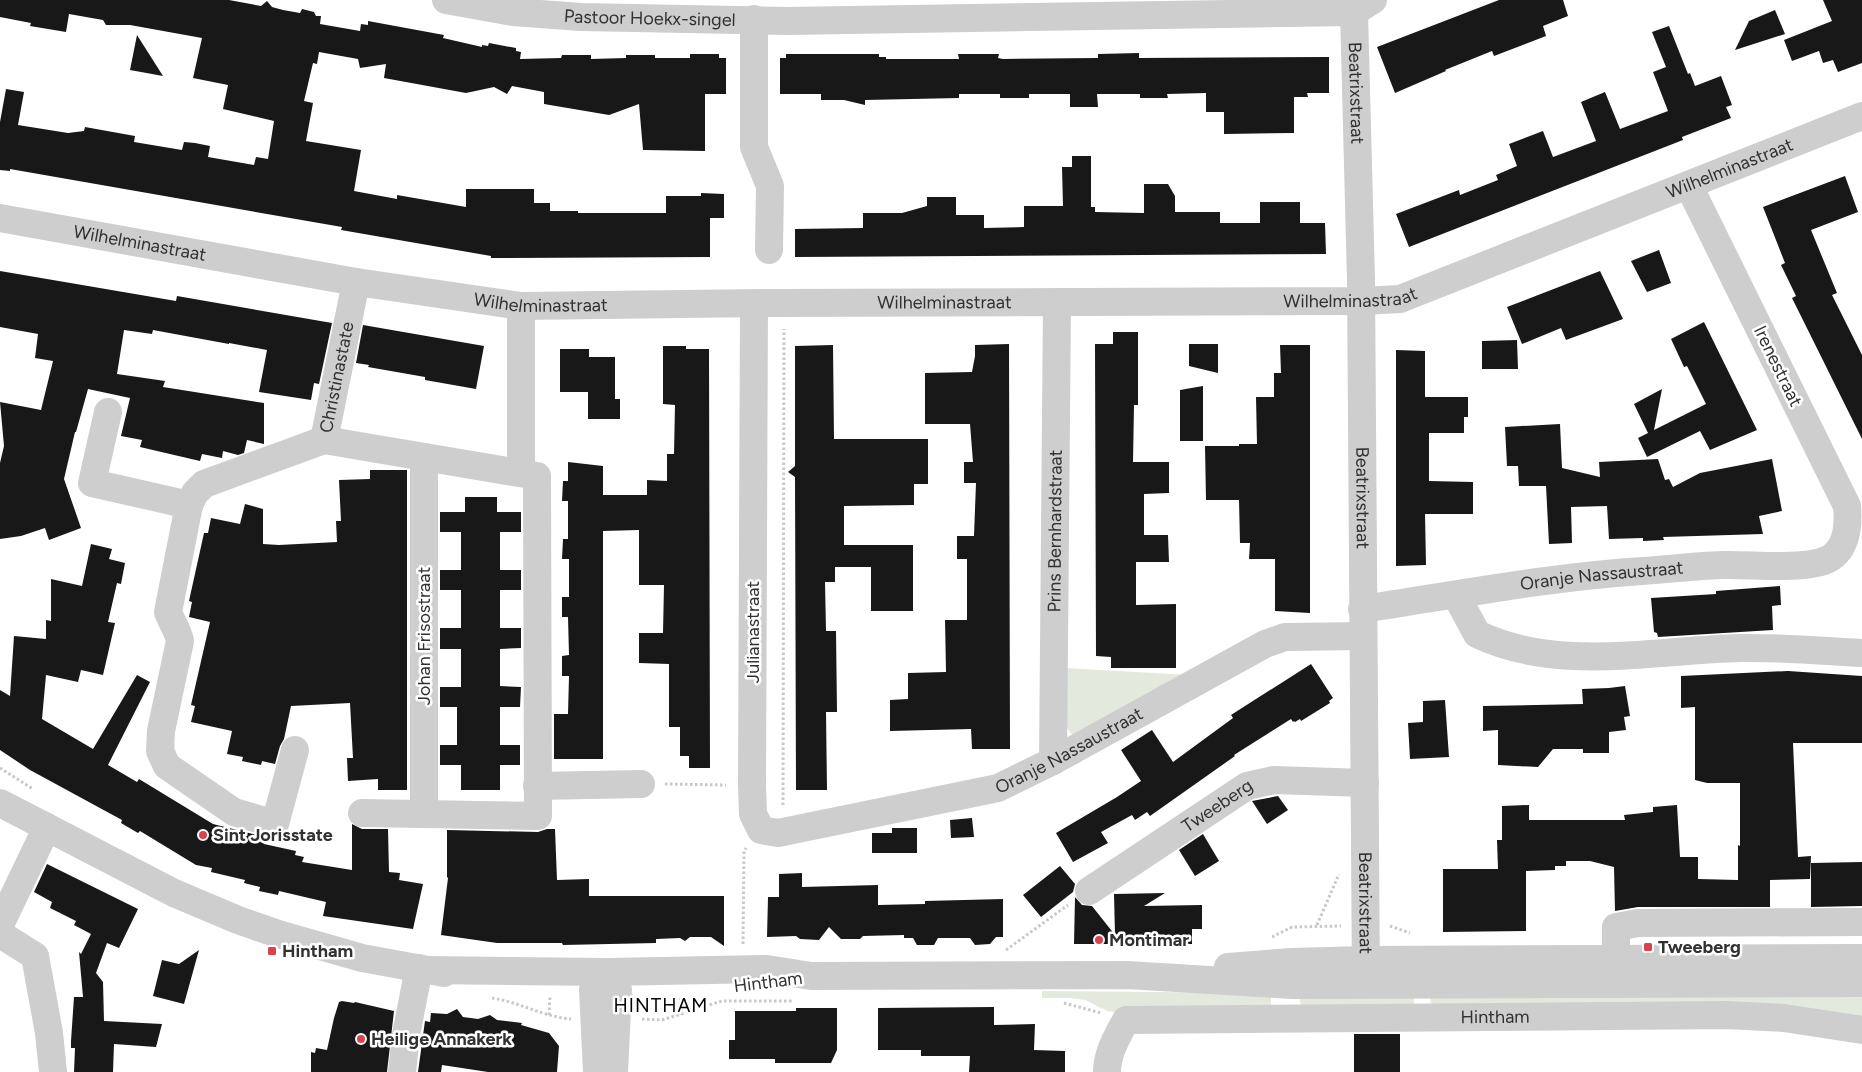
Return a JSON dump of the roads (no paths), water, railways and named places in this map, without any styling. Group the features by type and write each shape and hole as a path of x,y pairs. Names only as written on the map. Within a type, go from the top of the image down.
{"street":[{"name":"Pastoor Hoekx-singel","path":"446,0 514,6 581,17 754,19 786,10 1363,6"},
{"name":"Beatrixstraat","path":"1363,6 1362,301 1366,972"},
{"path":"754,19 754,147 770,186 769,250"},
{"name":"Wilhelminastraat","path":"0,218 356,282 521,306 1362,301 1400,299 1862,116"},
{"name":"Irenestraat","path":"1689,186 1847,506 1849,522 1846,536 1839,549"},
{"name":"Christinastate","path":"189,505 194,493 204,484 324,440 356,282"},
{"name":"Prins Bernhardstraat","path":"1053,761 1057,302"},
{"name":"Julianastraat","path":"754,304 752,814 769,832"},
{"path":"521,306 521,473"},
{"path":"108,412 92,483 189,505 168,612 171,621 178,631 180,641 161,731 160,751 168,766 234,812 275,824 295,750"},
{"path":"324,440 537,476 538,816 362,813"},
{"name":"Johan Frisostraat","path":"424,457 424,814"},
{"name":"Oranje Nassaustraat","path":"769,832 998,788 1053,761 1265,644 1285,637 1363,623 1456,595 1524,583 1633,571 1722,565 1808,565 1826,560 1839,549"},
{"path":"1456,595 1477,634 1530,651 1580,657 1742,648 1862,653"},
{"name":"Tweeberg","path":"1089,890 1248,786 1274,780 1365,782"},
{"path":"538,786 641,784"},
{"name":"Hintham","path":"0,803 174,893 238,920 362,958 423,969 606,984 767,969 811,976 1127,975 1293,985 1366,972 1616,960 1862,958"},
{"path":"0,925 47,827"},
{"path":"1616,960 1616,927 1638,923 1862,922"},
{"path":"0,934 35,956 49,1033 53,1072"},
{"path":"402,1072 406,1035 423,969"},
{"name":"Hintham","path":"1366,972 1862,983"},
{"path":"597,1072 606,984"},
{"path":"606,984 614,1072"},
{"name":"Hintham","path":"1107,1072 1107,1063 1114,1042 1126,1020 1727,1015 1784,1018 1862,1030"}],"place":[{"name":"Sint Jorisstate","path":"203,835"},
{"name":"Montimar","path":"1099,940"},
{"name":"Tweeberg","path":"1648,947"},
{"name":"Hintham","path":"272,951"},
{"name":"Heilige Annakerk","path":"361,1039"}],"district":[{"name":"HINTHAM","path":"661,1005"}]}
